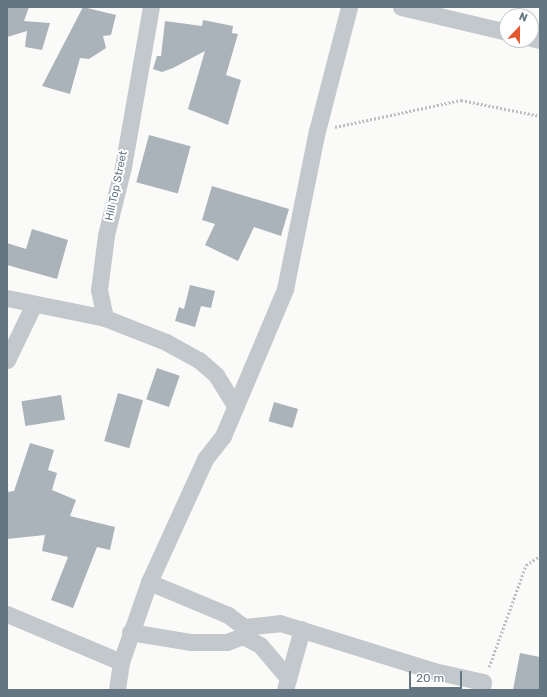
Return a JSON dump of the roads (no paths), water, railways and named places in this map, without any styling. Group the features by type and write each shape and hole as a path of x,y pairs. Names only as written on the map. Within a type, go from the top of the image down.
{"street":[{"name":"Hill Top Street","path":"105,318 99,290 106,235 123,167 151,7"},
{"path":"117,690 121,662 130,632 149,582 205,459 222,436 285,289 317,131 349,7"},
{"path":"401,7 499,30"},
{"path":"7,298 105,318 166,342 199,360 216,376 235,406"},
{"path":"7,360 34,304"},
{"path":"216,376 246,380"},
{"path":"149,582 228,615 244,632 260,645 286,684"},
{"path":"7,614 121,662"},
{"path":"130,632 190,642 228,642 244,632 280,623 482,686"},
{"path":"286,684 302,629"}]}
